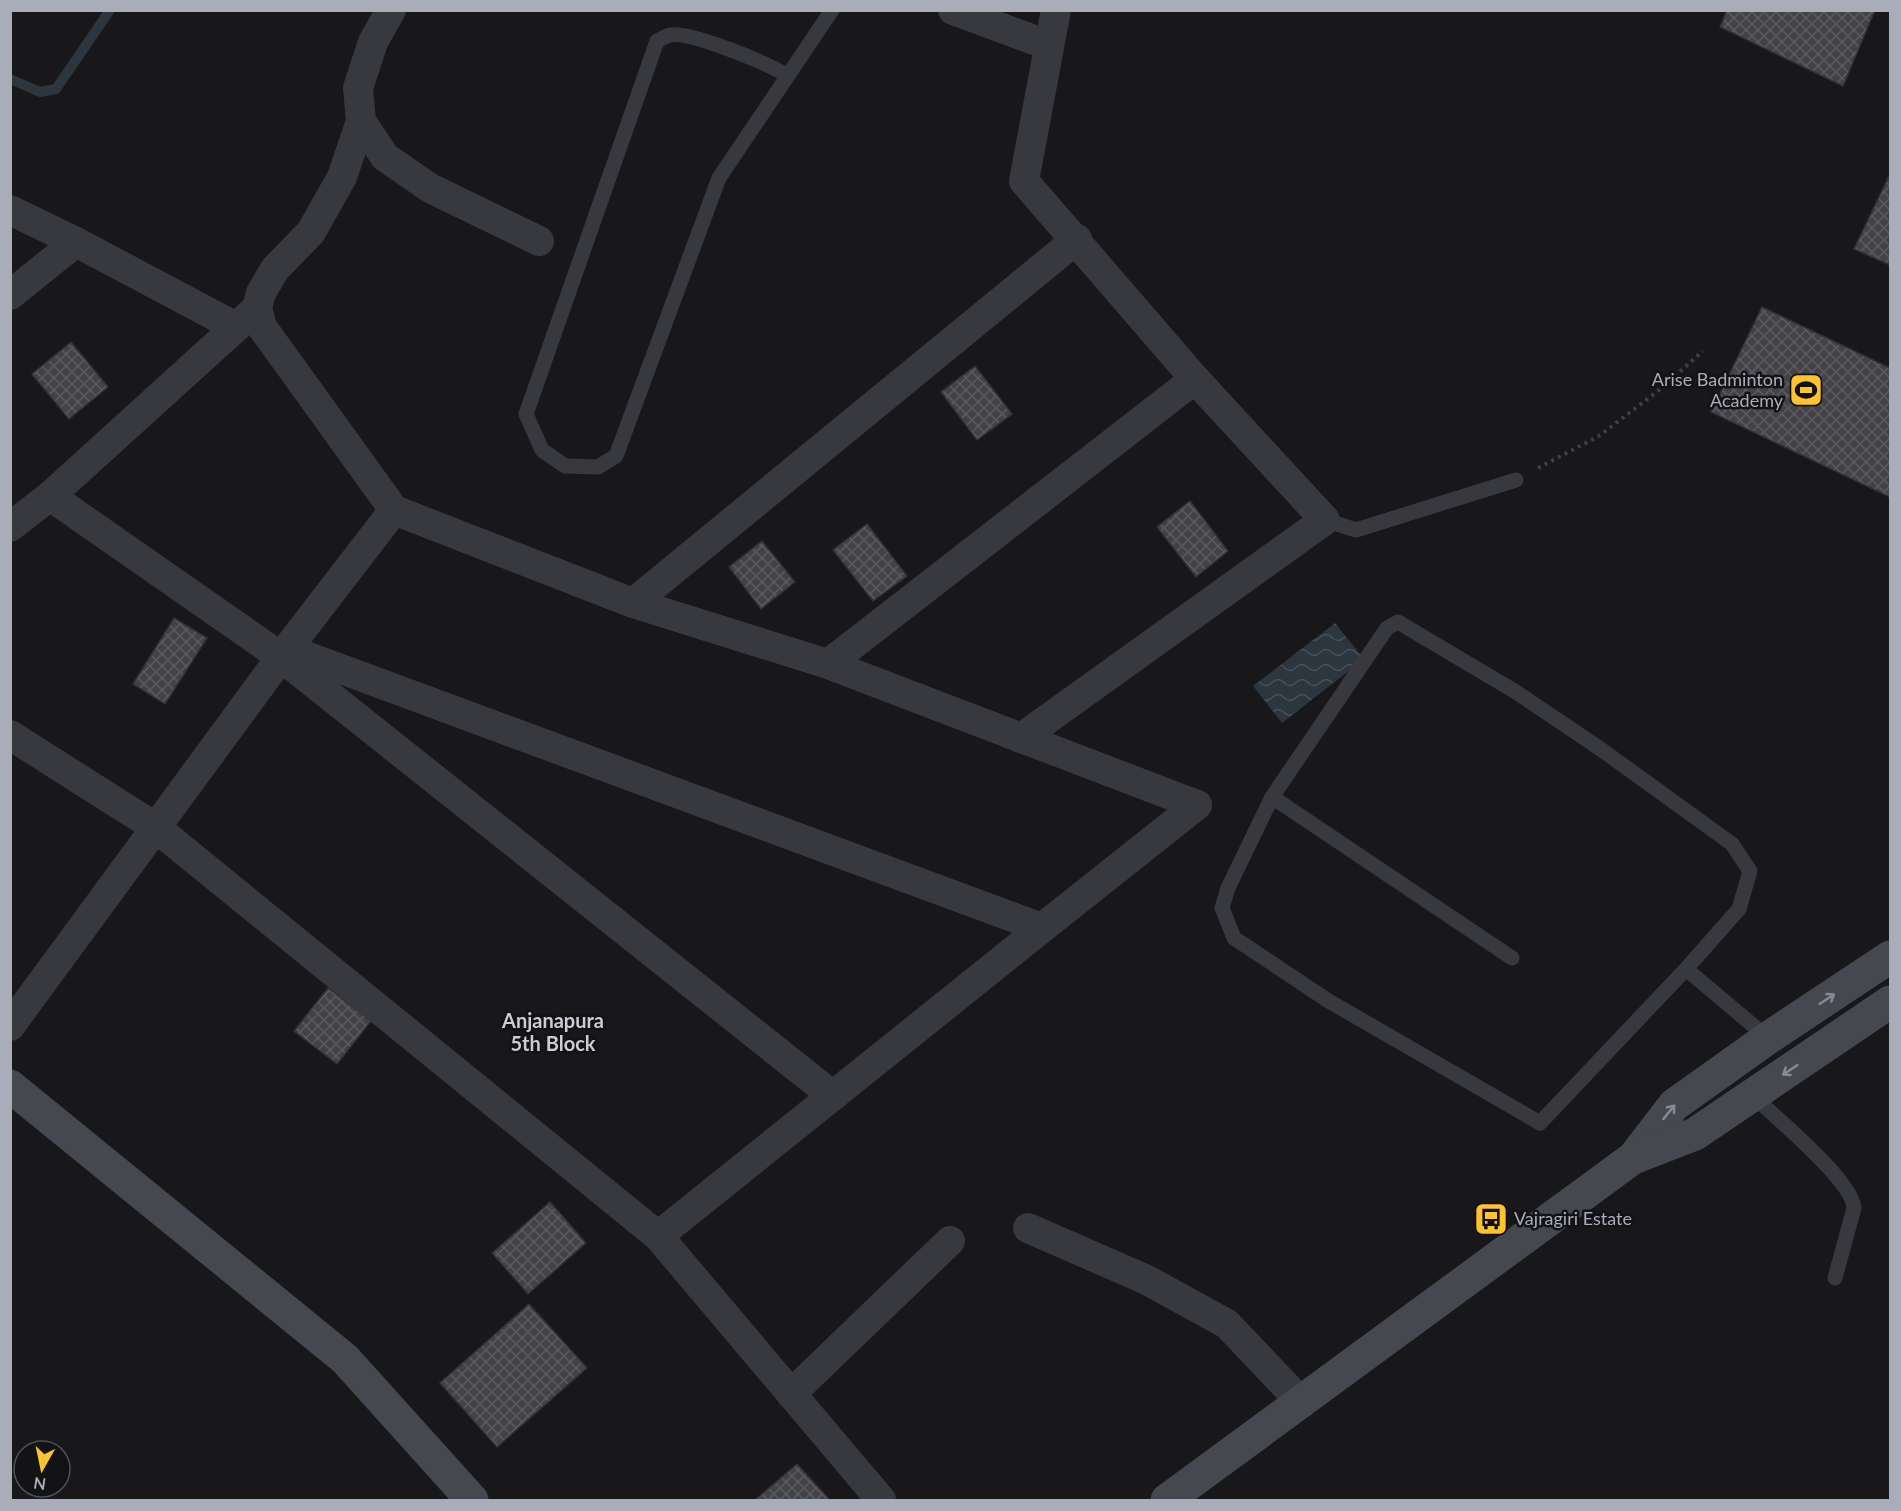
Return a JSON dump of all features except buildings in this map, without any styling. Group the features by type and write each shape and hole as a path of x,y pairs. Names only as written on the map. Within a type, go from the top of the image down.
{"street":[{"path":"10,527 50,496 246,317 275,269 311,232 342,177 361,121 358,88 374,42 391,10"},
{"path":"953,10 1048,45"},
{"path":"1021,738 1326,520 1195,379 1077,239 1024,181 1056,10"},
{"path":"361,121 385,157 430,188 539,241"},
{"path":"10,210 75,242 246,317 262,327 394,510 633,603 828,664 1197,805 657,1236"},
{"path":"633,603 1077,239"},
{"path":"10,295 75,242"},
{"path":"828,664 1195,379"},
{"path":"50,496 284,653 832,1096"},
{"path":"10,1026 284,653 394,510"},
{"path":"284,653 1042,928"},
{"path":"10,735 155,827 657,1236 881,1500"},
{"path":"1633,1158 1674,1105 1768,1038 1890,957"},
{"path":"1167,1500 1633,1158 1695,1134 1890,1002"},
{"path":"10,1086 345,1359 472,1500"},
{"path":"1028,1227 1147,1280 1227,1324 1302,1403"},
{"path":"791,1394 950,1242"}],"lane":[{"path":"786,75 774,67 698,39 670,35 657,41 526,414 542,450 565,466 598,466 616,456 719,178 786,75 832,10"},
{"path":"1326,520 1356,530 1516,480"},
{"path":"1398,622 1516,692 1732,844 1750,871 1739,909 1686,969 1540,1123 1327,1000 1234,938 1222,908 1228,888 1272,797 1387,628 1398,622"},
{"path":"1272,797 1512,958"},
{"path":"1686,969 1768,1038"},
{"path":"1752,1095 1839,1179 1853,1196 1854,1208 1835,1278"}],"path":[{"path":"1516,480 1599,436 1658,391 1703,351"}],"water":[{"path":"1335,623 1364,659 1282,723 1253,686"}],"waterway":[{"path":"10,79 40,92 56,89 110,10"}],"place":[{"name":"Arise Badminton Academy","path":"1806,390"},
{"name":"Vajragiri Estate","path":"1491,1219"}],"district":[{"name":"Anjanapura 5th Block","path":"553,1032"}]}
